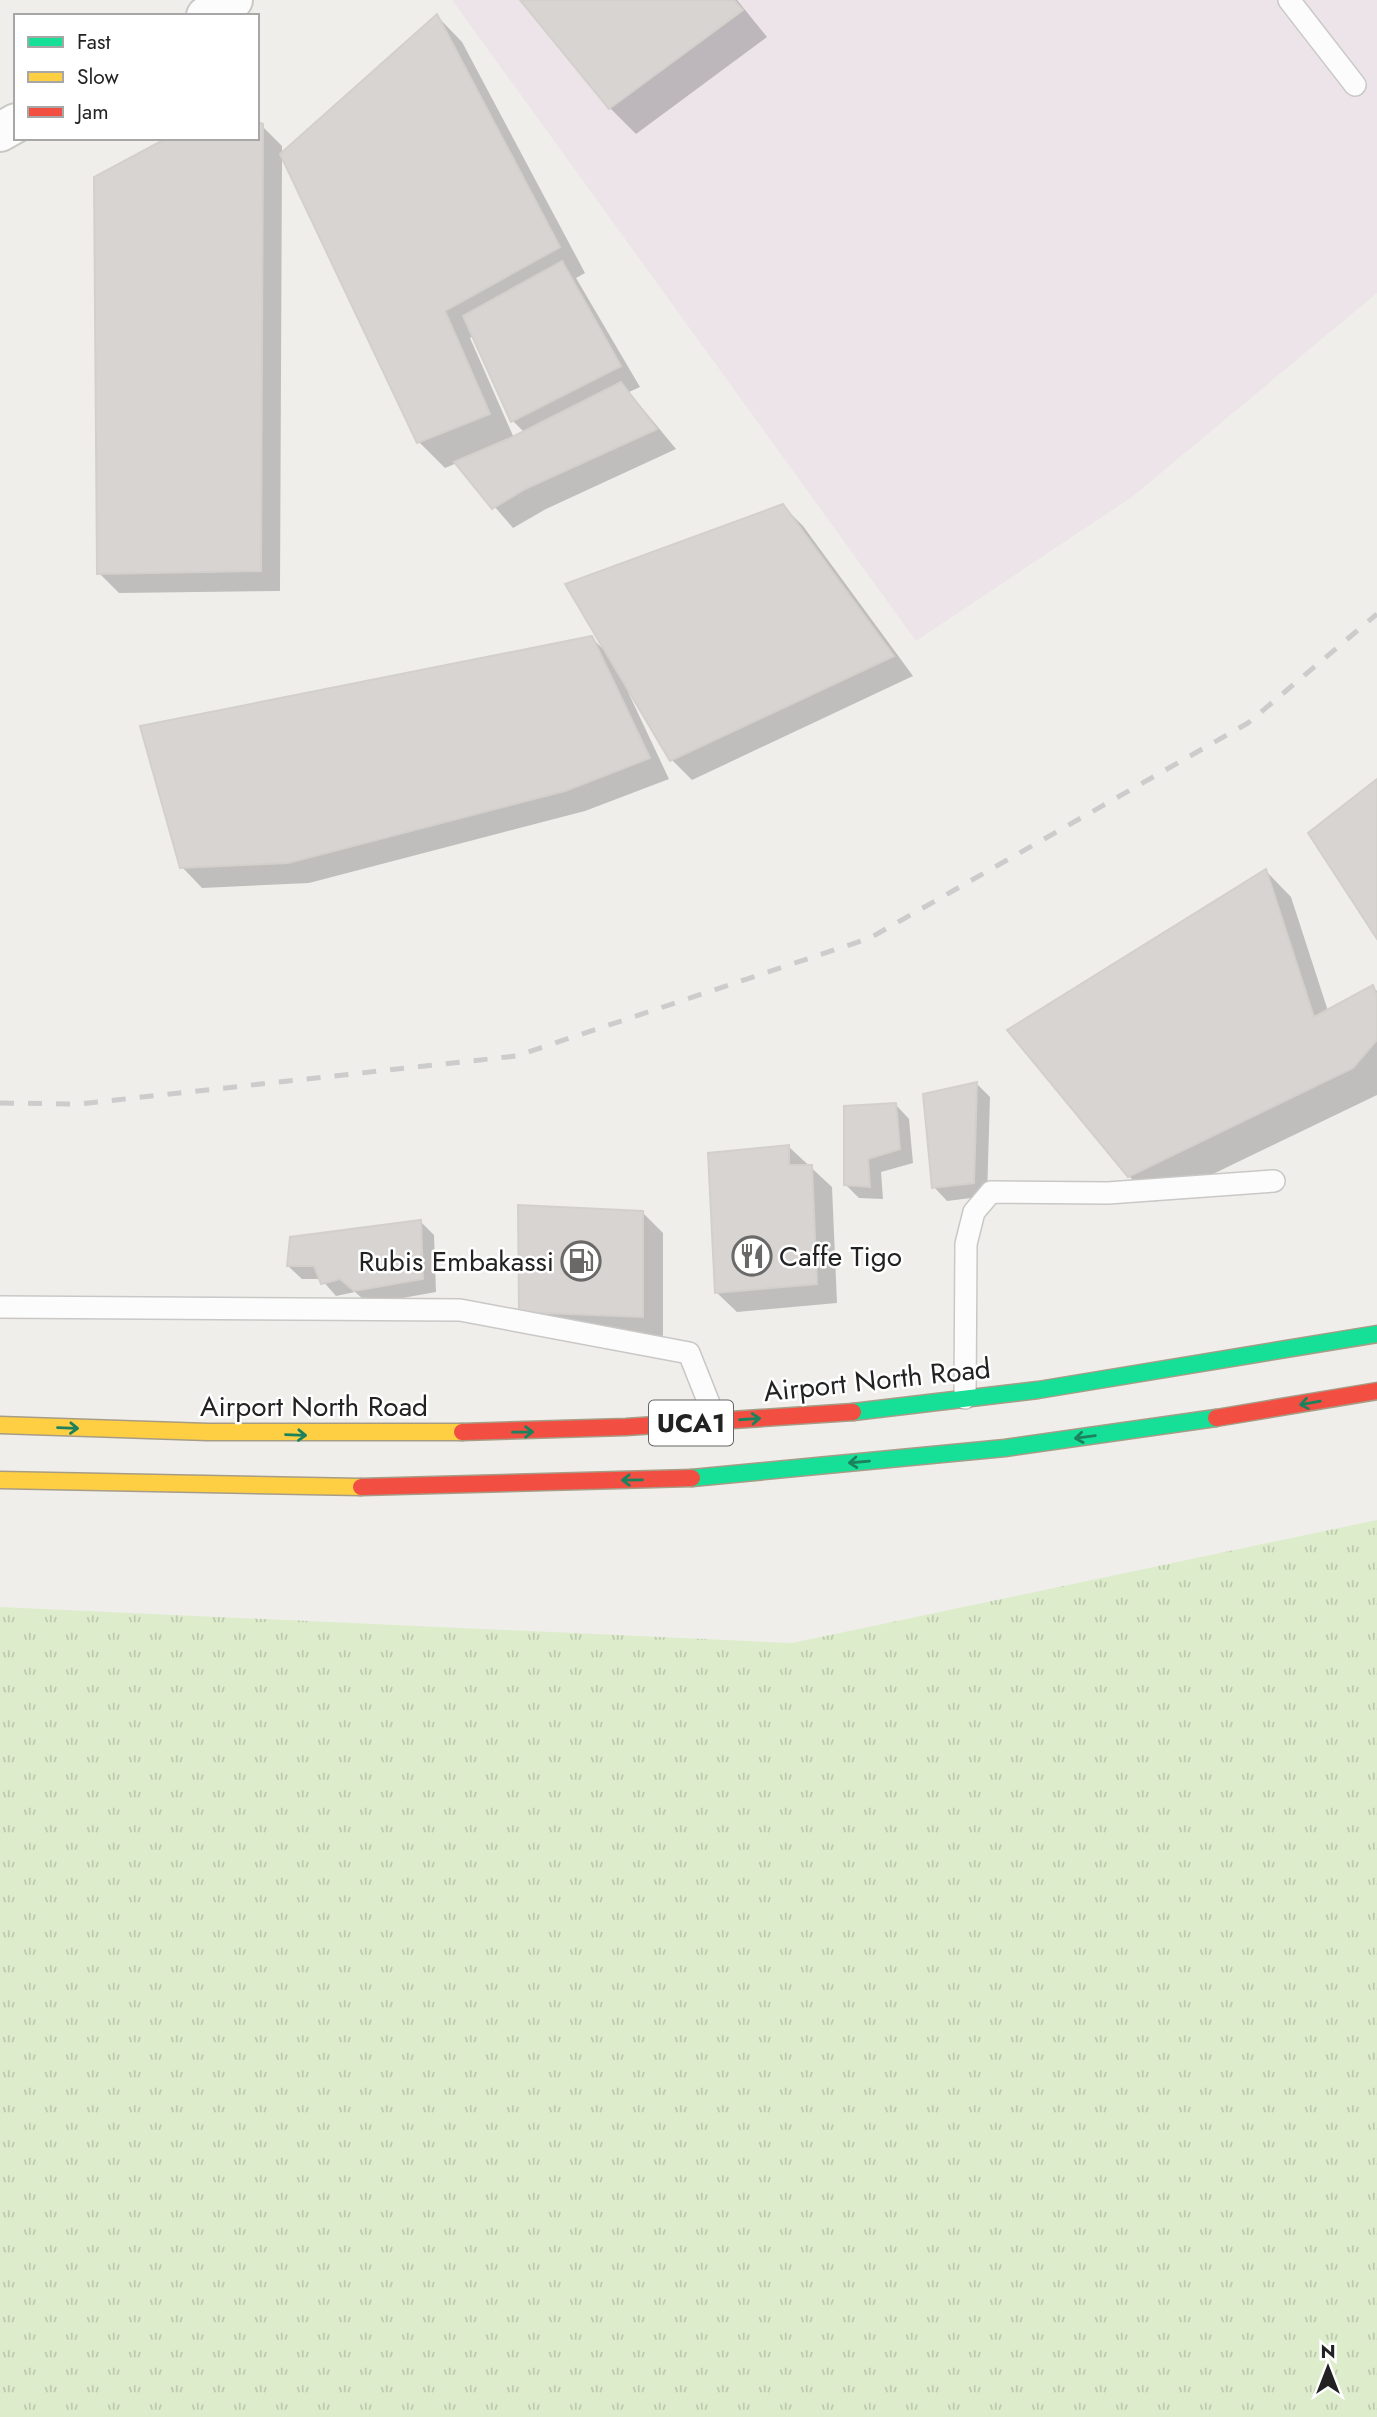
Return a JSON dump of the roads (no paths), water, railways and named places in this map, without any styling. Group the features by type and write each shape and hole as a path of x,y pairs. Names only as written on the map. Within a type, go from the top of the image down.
{"main road":[{"name":"Airport North Road","path":"0,1425 318,1435 569,1431 836,1414 1102,1382 1377,1334"},
{"name":"UCA1","path":"0,1480 326,1488 676,1479 1005,1448 1232,1416 1377,1391"}],"street":[{"path":"209,14 233,0"}],"lane":[{"path":"1289,0 1354,85"},
{"path":"965,1398 966,1244 974,1212 991,1192 1108,1193 1273,1181"},
{"path":"0,1307 460,1310 689,1353 716,1421"}],"railway":[{"path":"0,1103 79,1104 516,1056 870,938 1248,723 1377,614"}],"place":[{"name":"Caffe Tigo","path":"752,1256"},
{"name":"Rubis Embakassi","path":"581,1261"}]}
